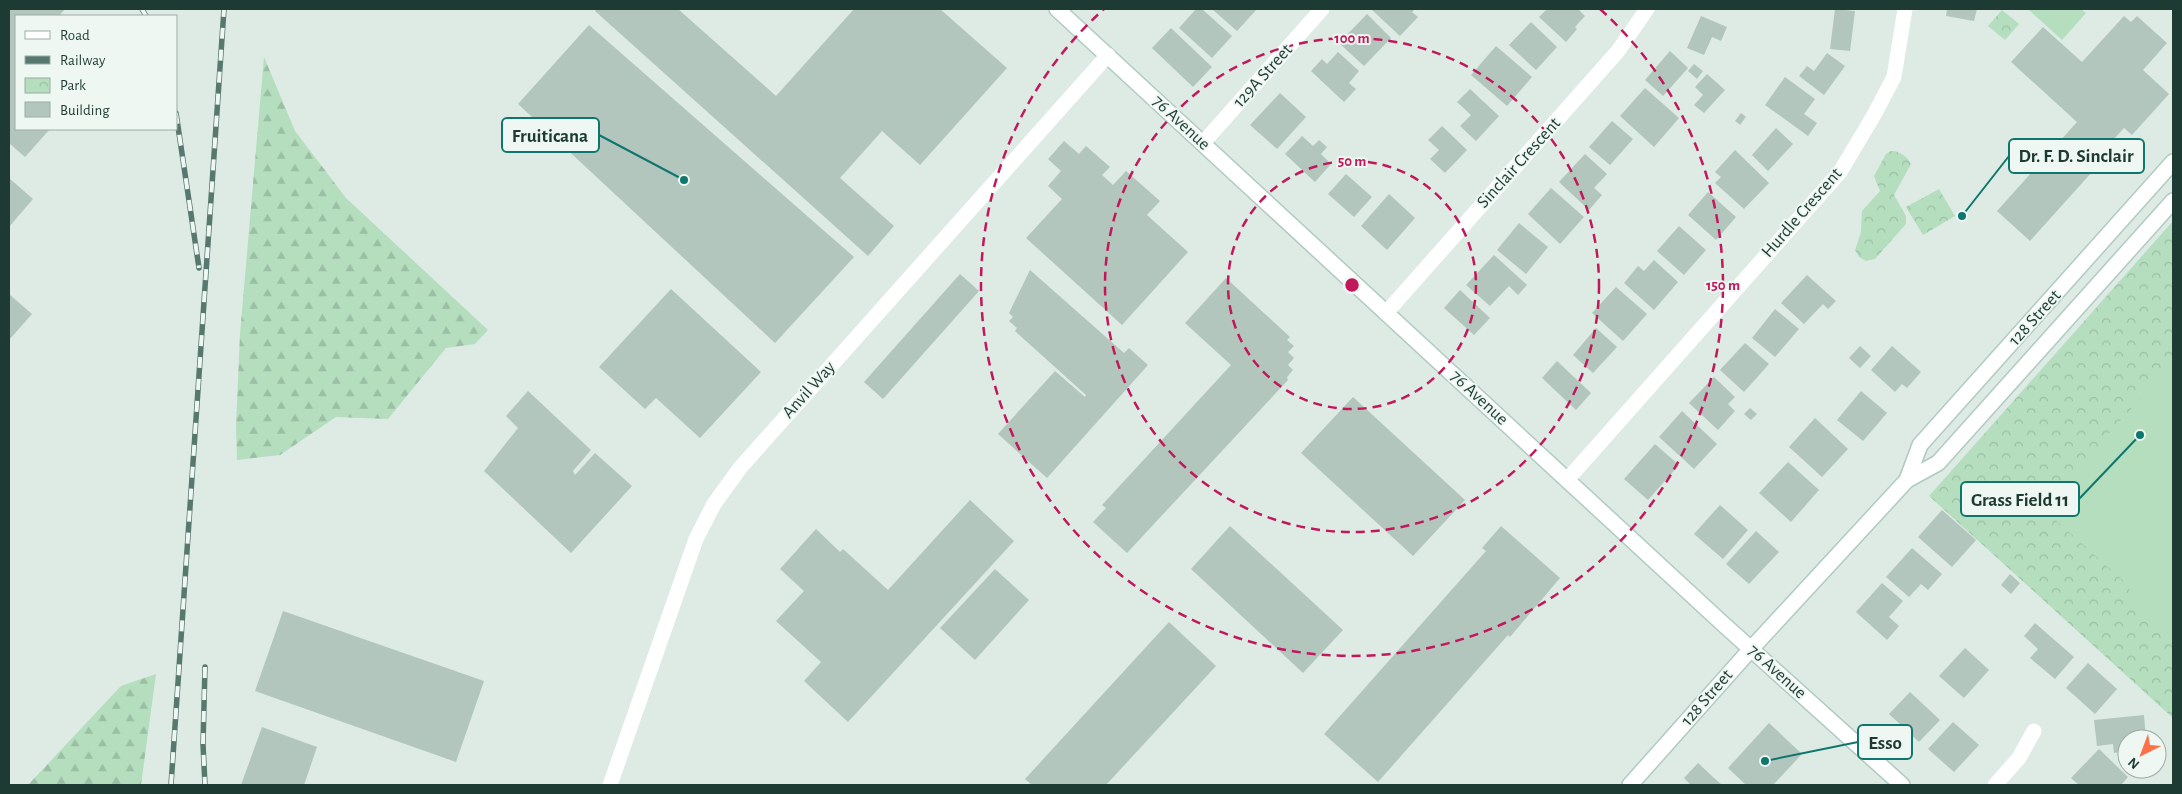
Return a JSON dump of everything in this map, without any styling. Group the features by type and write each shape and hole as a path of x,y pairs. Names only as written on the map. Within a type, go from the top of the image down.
{"street":[{"name":"76 Avenue","path":"1057,9 1750,649 1902,785"},
{"name":"129A Street","path":"1203,143 1322,9"},
{"name":"Sinclair Crescent","path":"1386,313 1618,51 1647,9"},
{"name":"Hurdle Crescent","path":"1567,480 1840,172 1874,116 1894,77 1905,9"},
{"name":"Anvil Way","path":"610,785 696,539 714,504 742,466 1108,55"},
{"name":"128 Street","path":"1907,480 1920,445 2173,162"},
{"name":"128 Street","path":"1630,785 1750,649 1907,480 1938,463 2173,201"},
{"path":"1995,785 2019,758 2034,731"}],"green space":[{"path":"2028,9 2081,9 2086,13 2062,40"},
{"path":"2002,10 2019,24 2005,40 1988,26"},
{"path":"264,57 295,131 346,198 488,330 475,344 446,348 388,419 336,417 280,455 237,460 236,426 240,334"},
{"path":"1891,151 1902,154 1911,164 1894,195 1906,216 1906,224 1875,259 1866,261 1859,257 1855,250 1861,232 1862,211 1880,191 1874,176 1886,154"},
{"path":"1939,189 1955,216 1923,235 1906,207"},
{"path":"2173,221 2173,718 1929,496"},
{"path":"2173,362 2173,645 2164,639 2135,603 2128,585 2042,508"},
{"path":"156,674 141,785 28,785 121,686"}],"building":[{"path":"9,9 65,9 60,15 15,15 15,130 49,130 25,157 9,143"},
{"path":"597,9 678,9 776,96 854,9 940,9 1007,68 920,165 882,131 840,178 894,226 868,256 595,11"},
{"path":"1196,9 1202,9 1232,36 1212,58 1179,28"},
{"path":"1212,9 1257,9 1237,31"},
{"path":"1371,9 1415,9 1412,12 1418,17 1400,36"},
{"path":"1547,9 1578,9 1585,16 1575,27 1577,29 1566,42 1539,17"},
{"path":"1835,9 1855,11 1850,51 1830,49"},
{"path":"1947,9 1977,9 1974,21 1946,16"},
{"path":"1367,14 1391,38 1364,66 1339,43"},
{"path":"1701,16 1727,27 1721,41 1712,37 1704,55 1687,48"},
{"path":"2124,16 2131,22 2137,16 2167,43 2143,70 2169,94 2132,135 2124,128 2105,149 2110,152 2030,241 1997,211 2077,122 2011,62 2043,27 2082,62"},
{"path":"1531,22 1557,47 1536,70 1509,45"},
{"path":"589,25 854,257 775,343 518,104"},
{"path":"1171,28 1212,67 1193,87 1152,48"},
{"path":"1496,46 1532,77 1507,106 1471,75"},
{"path":"1670,51 1688,68 1663,96 1645,80"},
{"path":"1338,52 1359,71 1349,83 1356,89 1344,102 1311,71 1322,59 1327,64"},
{"path":"1827,53 1845,66 1824,95 1799,76 1807,66 1814,71"},
{"path":"1694,64 1703,71 1697,79 1688,71"},
{"path":"1707,74 1725,90 1704,113 1694,105 1703,95 1695,87"},
{"path":"1785,77 1815,99 1804,114 1817,123 1808,136 1765,105"},
{"path":"1645,88 1679,118 1654,147 1620,116"},
{"path":"1470,89 1499,116 1476,141 1460,126 1471,115 1457,102"},
{"path":"1280,93 1306,117 1277,149 1250,125"},
{"path":"1741,113 1746,117 1740,125 1735,121"},
{"path":"1612,121 1633,139 1610,165 1589,147"},
{"path":"1442,126 1467,150 1445,173 1430,159 1439,150 1428,140"},
{"path":"1776,128 1793,144 1768,171 1752,155"},
{"path":"1302,136 1313,146 1319,140 1327,147 1321,154 1331,164 1315,182 1285,154"},
{"path":"1064,141 1079,154 1086,146 1110,167 1102,175 1113,185 1126,171 1160,201 1147,215 1188,252 1122,325 1026,238 1062,199 1048,186 1061,171 1048,159"},
{"path":"1735,150 1769,183 1744,209 1715,183 1721,177 1715,172"},
{"path":"1585,154 1607,174 1594,188 1602,195 1589,210 1559,182"},
{"path":"1346,174 1372,197 1354,217 1328,194"},
{"path":"9,178 33,199 9,227"},
{"path":"1551,188 1584,217 1560,244 1528,214"},
{"path":"1708,192 1736,217 1716,240 1688,215"},
{"path":"1389,194 1415,218 1387,250 1361,226"},
{"path":"1519,223 1548,247 1526,274 1497,250"},
{"path":"1679,226 1706,250 1684,275 1657,251"},
{"path":"1494,255 1527,285 1518,295 1509,286 1490,306 1466,285"},
{"path":"1654,260 1678,282 1654,310 1624,283 1638,266 1644,271"},
{"path":"1030,270 1124,353 1129,348 1148,365 1047,478 998,434 1055,371 1085,397 1086,395 1015,331 1017,328 1009,321 1013,317 1009,313"},
{"path":"960,274 979,291 883,399 864,382"},
{"path":"1807,275 1836,301 1828,309 1823,304 1804,324 1781,303"},
{"path":"1226,278 1290,337 1287,340 1294,346 1288,352 1294,358 1288,365 1293,370 1287,377 1288,380 1127,553 1093,522 1106,508 1102,505 1231,365 1185,323"},
{"path":"1616,287 1647,314 1623,341 1592,313"},
{"path":"671,289 761,372 700,438 656,398 645,409 599,367"},
{"path":"1460,290 1490,318 1474,335 1444,308"},
{"path":"9,294 32,314 9,340"},
{"path":"1775,309 1799,329 1775,357 1752,338"},
{"path":"1596,328 1617,347 1593,373 1573,355"},
{"path":"1745,343 1769,364 1744,392 1720,370"},
{"path":"1860,346 1871,356 1860,368 1849,358"},
{"path":"1892,346 1921,372 1907,388 1902,384 1895,392 1871,370"},
{"path":"1557,361 1591,393 1576,410 1542,378"},
{"path":"1714,377 1735,397 1728,404 1735,411 1718,430 1689,403"},
{"path":"528,391 591,450 573,471 575,475 595,453 632,486 571,553 484,471 518,428 506,416"},
{"path":"1861,391 1887,413 1863,441 1837,420"},
{"path":"1353,397 1465,500 1413,556 1301,453"},
{"path":"1750,408 1757,414 1751,420 1744,414"},
{"path":"1682,411 1717,444 1694,469 1659,437"},
{"path":"1815,418 1848,449 1822,477 1789,447"},
{"path":"1655,444 1679,465 1648,500 1624,479"},
{"path":"1788,462 1819,490 1791,522 1759,493"},
{"path":"970,500 1014,541 848,722 804,681 821,662 776,621 804,591 780,569 816,529 840,552 843,549 888,590"},
{"path":"1720,505 1748,530 1723,559 1694,534"},
{"path":"1942,510 1976,540 1952,567 1918,537"},
{"path":"1230,526 1343,630 1303,673 1191,569"},
{"path":"1501,526 1560,578 1510,637 1508,635 1378,782 1324,734 1486,551 1482,548"},
{"path":"1756,531 1779,552 1749,584 1726,564"},
{"path":"1912,548 1942,574 1928,590 1921,584 1909,597 1886,577"},
{"path":"995,569 1029,600 975,660 940,628"},
{"path":"2010,574 2020,583 2011,594 2001,585"},
{"path":"1882,583 1903,601 1889,617 1899,626 1887,640 1856,612"},
{"path":"283,611 484,681 456,762 255,691"},
{"path":"1169,622 1216,666 1106,785 1032,785 1025,779"},
{"path":"2035,623 2074,657 2055,679 2030,658 2038,649 2024,636"},
{"path":"1965,648 1989,670 1964,698 1939,676"},
{"path":"2088,663 2117,689 2095,714 2066,688"},
{"path":"1910,692 1940,720 1919,742 1889,714"},
{"path":"2144,715 2145,729 2117,729 2117,753 2114,753 2113,744 2097,746 2094,720"},
{"path":"1953,722 1979,745 1954,772 1928,749"},
{"path":"1769,723 1802,754 1773,785 1746,785 1728,768"},
{"path":"262,727 317,747 304,785 241,785"},
{"path":"2099,749 2117,766 2117,779 2126,779 2121,785 2079,785 2071,778"},
{"path":"1698,763 1722,785 1691,785 1684,778"}],"railway":[{"path":"142,9 145,15"},
{"path":"171,785 224,9"},
{"path":"178,126 199,268"},
{"path":"205,667 203,744 205,785"}],"place":[{"name":"Fruiticana","path":"684,180"},
{"name":"Dr. F. D. Sinclair","path":"1962,216"},
{"name":"Grass Field 11","path":"2140,435"},
{"name":"Esso","path":"1765,761"}]}
